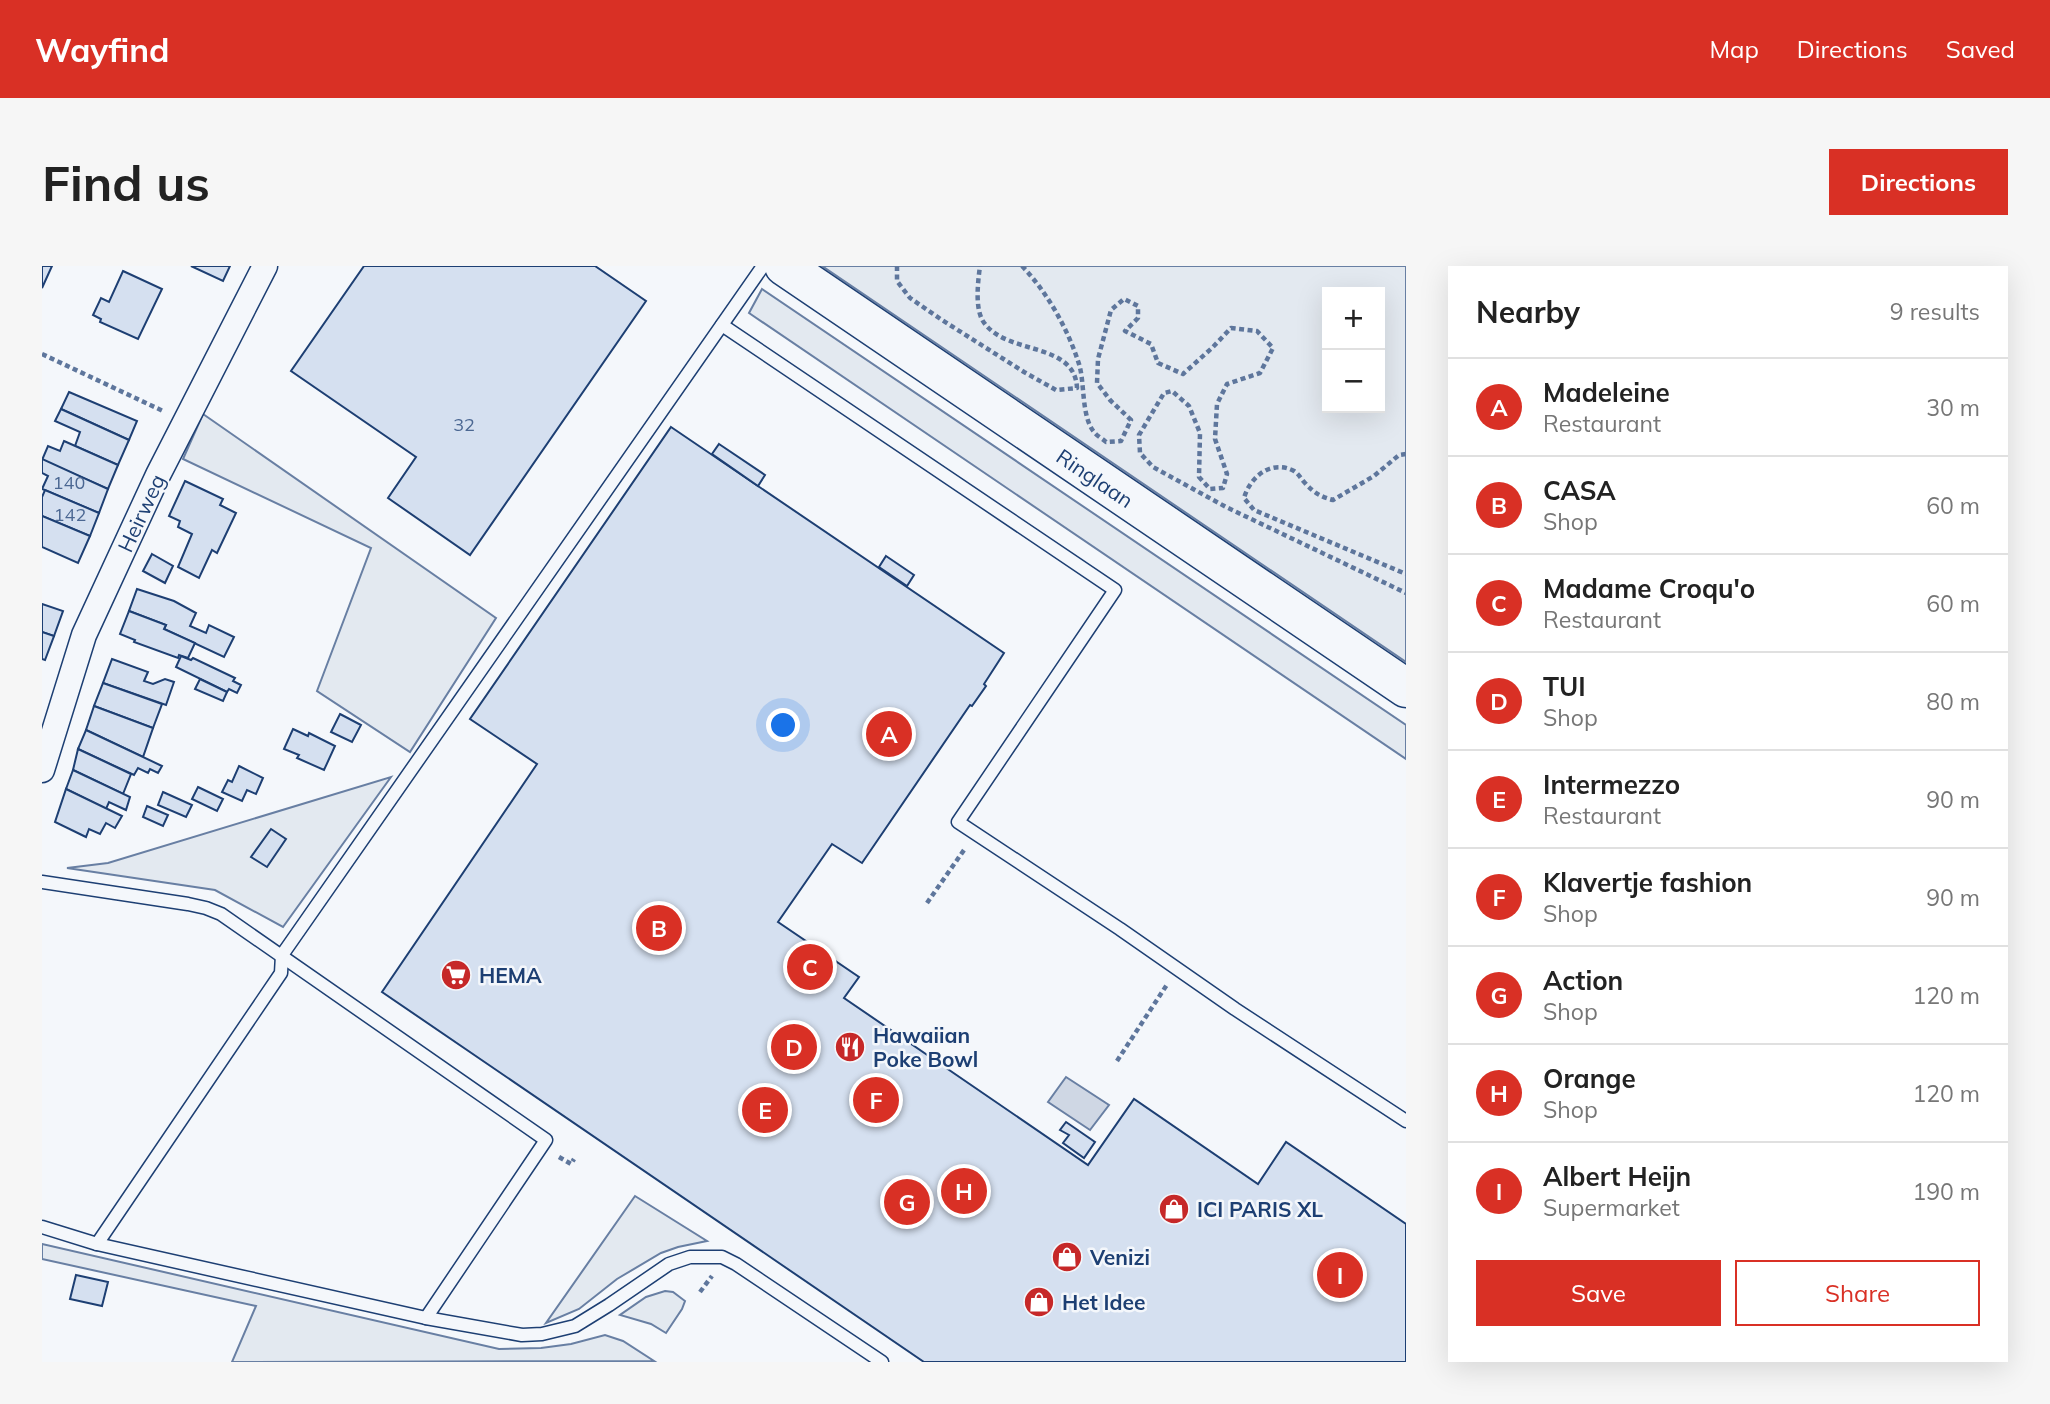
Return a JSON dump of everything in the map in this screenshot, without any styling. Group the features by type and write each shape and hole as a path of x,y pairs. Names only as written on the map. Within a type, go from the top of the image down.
{"main road":[{"name":"Ringlaan","path":"784,266 1406,688"}],"street":[{"name":"Heirweg","path":"42,770 84,635 158,475 265,266"}],"lane":[{"path":"97,1244 281,973 282,955 764,266"},
{"path":"722,325 1115,590 958,822 1406,1121"},
{"path":"42,882 206,908 221,914 547,1140 426,1318"},
{"path":"42,1227 97,1244 426,1318 522,1335 542,1334 575,1326 669,1264 690,1256 722,1258 736,1264 882,1362"}],"path":[{"path":"897,266 897,281 910,298 1056,390 1077,388 1070,366 1051,354 1002,338 984,323 977,295 980,266"},
{"path":"1022,266 1037,282 1065,329 1080,365 1086,410 1093,431 1106,442 1121,440 1131,420 1097,383 1098,359 1111,310 1124,299 1138,306 1138,318 1125,331 1151,344 1158,363 1184,374 1231,328 1257,331 1273,348 1260,373 1227,384 1217,404 1215,439 1227,474 1223,488 1210,489 1199,477 1200,433 1189,406 1172,391 1164,393 1139,435 1140,453 1153,467 1226,508 1406,593"},
{"path":"42,355 186,421"},
{"path":"1406,454 1399,455 1374,476 1333,500 1319,496 1296,472 1284,468 1267,469 1255,477 1247,486 1244,498 1254,510 1406,574"},
{"path":"1117,1061 1177,970"}],"shaded area":[{"path":"822,266 1406,266 1406,662"},
{"path":"762,289 1406,725 1406,759 749,313"},
{"path":"203,414 496,618 410,752 317,691 371,548 183,459"},
{"path":"391,777 283,927 215,890 67,868 108,863"},
{"path":"1066,1077 1109,1105 1090,1130 1048,1102"},
{"path":"635,1196 707,1241 661,1253 617,1279 579,1309 546,1323"},
{"path":"42,1244 499,1349 541,1348 605,1335 623,1341 654,1361 232,1362 256,1306 42,1259"},
{"path":"665,1291 673,1292 685,1301 666,1333 651,1324 620,1315 646,1297"}],"building":[{"path":"42,266 52,266 42,288"},
{"path":"191,266 230,266 223,281"},
{"path":"364,266 595,266 646,301 470,555 388,498 416,457 291,371"},
{"path":"123,271 162,289 138,339 100,322 101,319 93,315 101,298 109,302"},
{"path":"69,392 137,421 129,440 61,409"},
{"path":"61,409 129,440 118,465 75,446 80,432 55,421"},
{"path":"671,427 1004,653 984,684 986,686 972,706 970,705 862,863 832,844 778,922 859,977 844,998 1088,1165 1134,1099 1258,1184 1286,1142 1406,1224 1406,1362 924,1362 382,992 537,764 470,719"},
{"path":"64,441 118,465 108,489 42,460 48,446 60,451"},
{"path":"719,444 765,475 758,486 712,454"},
{"path":"42,459 108,489 99,513 42,489 48,476 42,473"},
{"path":"185,481 223,499 220,505 236,513 217,553 212,550 199,578 178,567 192,534 178,527 180,521 169,516"},
{"path":"45,490 99,513 90,536 42,516 42,497"},
{"path":"42,516 90,536 78,563 42,547"},
{"path":"152,554 173,566 165,583 143,571"},
{"path":"886,556 914,575 907,586 879,567"},
{"path":"137,589 174,601 196,613 190,626 206,633 209,625 234,637 224,657 164,629 166,625 129,611"},
{"path":"42,604 63,611 54,636 42,632"},
{"path":"129,611 166,625 164,629 195,643 188,658 179,655 178,658 120,634"},
{"path":"42,632 54,636 45,660 42,659"},
{"path":"181,656 191,660 193,658 235,678 233,681 241,685 237,693 229,689 227,692 176,667"},
{"path":"112,659 148,672 144,681 153,684 165,679 174,682 166,705 103,683"},
{"path":"200,679 227,692 223,701 195,689"},
{"path":"103,683 162,704 153,728 94,706"},
{"path":"94,706 153,728 143,757 86,730"},
{"path":"340,714 361,725 352,742 331,732"},
{"path":"293,729 308,736 309,733 335,746 324,770 284,749"},
{"path":"86,730 162,766 158,773 150,769 148,773 138,768 134,775 78,749"},
{"path":"78,749 131,774 123,794 73,770"},
{"path":"239,766 263,778 256,794 247,790 242,801 222,792 228,780 232,782"},
{"path":"73,770 130,797 126,810 109,802 106,809 66,789"},
{"path":"198,787 223,799 217,811 192,799"},
{"path":"66,789 122,816 115,828 106,823 100,834 89,829 86,837 55,822"},
{"path":"163,792 192,805 186,817 158,805"},
{"path":"147,806 168,815 163,826 143,817"},
{"path":"271,829 286,839 267,867 251,857"},
{"path":"1066,1122 1095,1142 1084,1158 1063,1143 1069,1135 1060,1130"},
{"path":"76,1275 108,1282 102,1306 70,1299"}],"place":[{"name":"Madeleine","path":"889,734"},
{"name":"CASA","path":"659,928"},
{"name":"Madame Croqu'o","path":"810,967"},
{"name":"HEMA","path":"456,975"},
{"name":"TUI","path":"794,1047"},
{"name":"Hawaiian Poke Bowl","path":"850,1047"},
{"name":"Klavertje fashion","path":"876,1100"},
{"name":"Intermezzo","path":"765,1110"},
{"name":"Orange","path":"964,1191"},
{"name":"Action","path":"907,1202"},
{"name":"ICI PARIS XL","path":"1174,1209"},
{"name":"Venizi","path":"1067,1257"},
{"name":"Albert Heijn","path":"1340,1275"},
{"name":"Het Idee","path":"1039,1302"}]}
